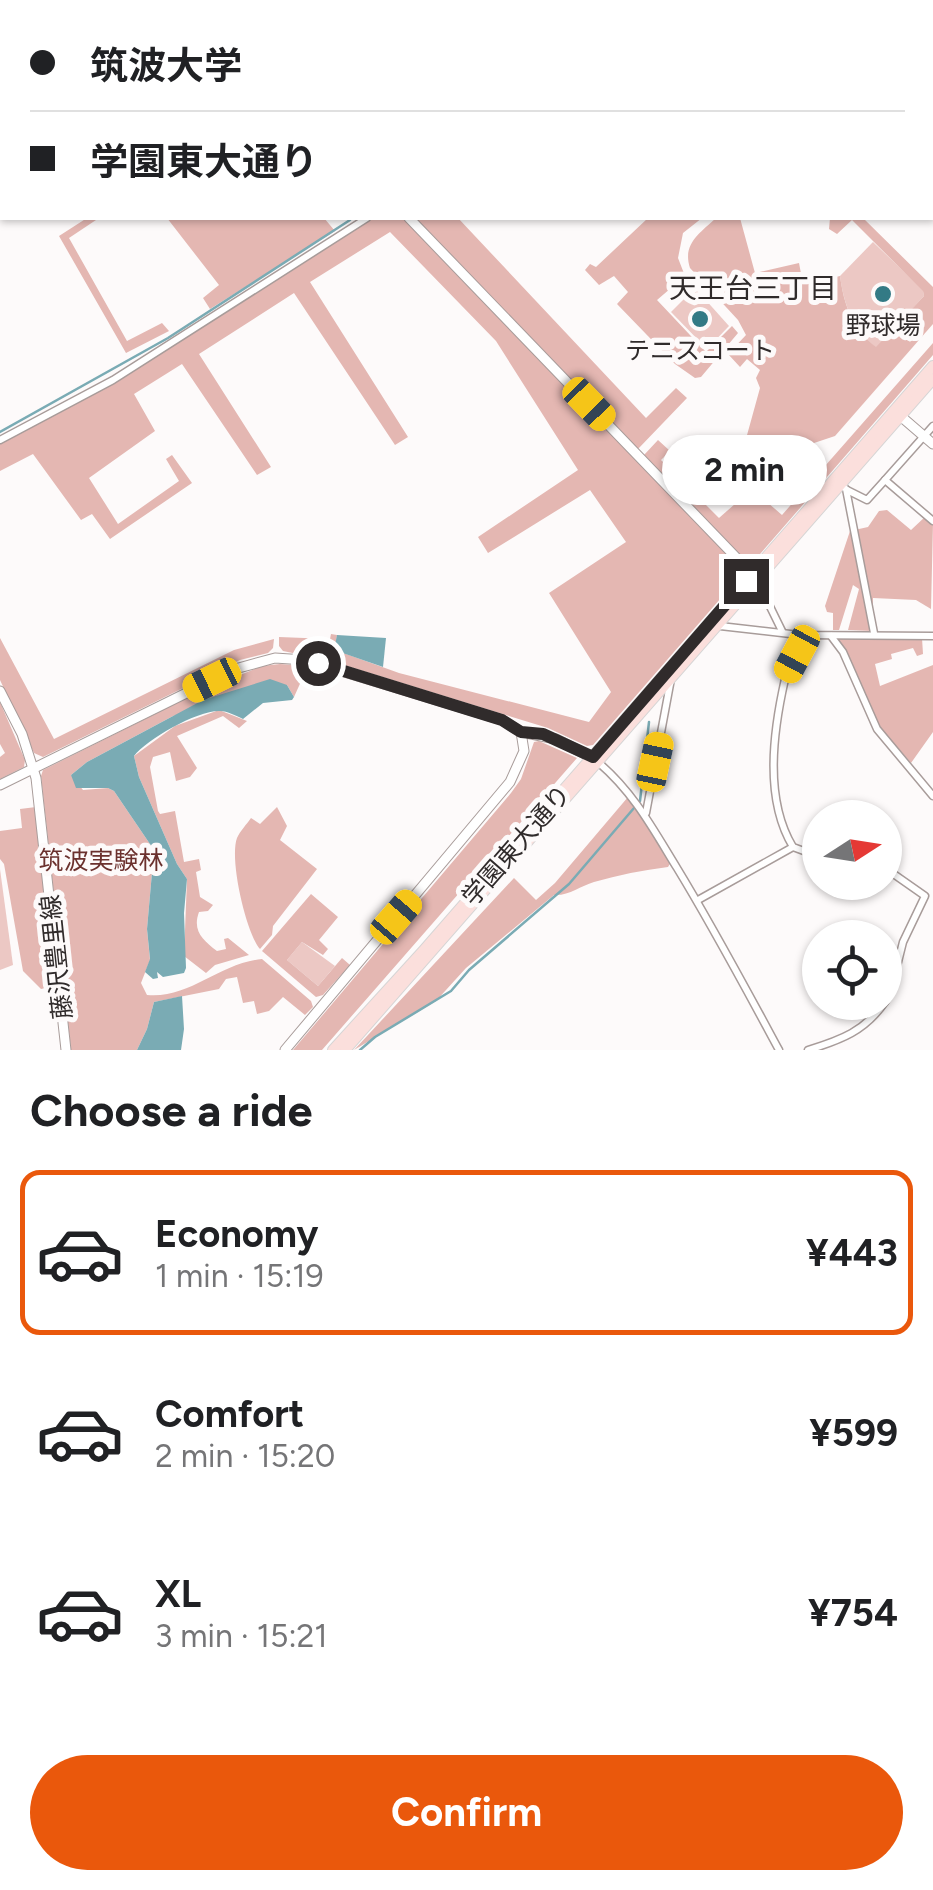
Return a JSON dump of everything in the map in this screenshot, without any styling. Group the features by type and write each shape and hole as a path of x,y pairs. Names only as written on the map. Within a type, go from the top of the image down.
{"main road":[{"name":"学園東大通り","path":"333,1050 720,626 755,576 843,487 933,366"},
{"name":"学園東大通り","path":"345,1050 897,413 933,379"}],"street":[{"path":"0,440 113,380 359,220"},
{"path":"412,220 755,576 782,633"},
{"path":"897,413 933,444"},
{"path":"843,487 867,500 933,426"},
{"path":"885,480 933,521"},
{"path":"843,487 874,633"},
{"path":"720,626 800,634 933,636"},
{"path":"800,634 797,654 784,682 772,756 780,823 793,847 802,850"},
{"path":"830,634 844,652 877,729 933,796"},
{"path":"0,784 236,669 275,658 318,663 502,720 521,732 543,734 596,760 630,792 698,900 779,1050"},
{"path":"646,814 671,679"},
{"name":"藤沢豊里線","path":"0,691 34,768 66,1050"},
{"path":"285,1050 510,782 524,751 521,732"},
{"path":"698,900 793,847"},
{"path":"902,880 925,896 902,946"},
{"path":"808,1050 861,1030 873,1020"}],"shaded area":[{"name":"野球場","path":"873,242 923,290 924,296 876,348 851,316 840,276"},
{"name":"テニスコート","path":"695,288 729,326 707,349 671,312"},
{"path":"0,869 13,965 0,970"},
{"path":"302,942 335,966 318,986 287,960"}],"green space":[{"path":"84,220 96,220 69,238 127,341 162,323 169,331 126,353 59,236"},
{"path":"169,220 326,220 335,231 210,309 203,298 219,285"},
{"path":"370,220 408,220 742,567 741,575 593,745 587,746 548,728 331,661 283,651 279,637 330,639 331,634 337,635 335,650 399,673 589,722 611,692 549,593 626,542 590,490 488,553 478,537 578,470 496,341 390,232 310,282 408,437 395,445 294,293 199,354 271,467 257,475 182,364 134,394 155,431 89,478 118,524 179,481 166,459 172,455 192,483 110,539 92,514 81,520 33,454 0,471 0,444 118,380"},
{"path":"417,220 460,220 646,418 676,388 687,398 638,449"},
{"path":"646,220 699,220 683,233 678,258 685,276 657,300 706,352 732,326 738,333 701,377 695,378 675,364 617,304 628,292 614,276 599,285 585,270 590,264 596,267"},
{"path":"714,220 741,220 755,273 799,263 803,284 840,276 851,315 876,347 924,296 852,220 865,220 933,287 933,324 835,436 811,444 801,439 785,451 769,452 766,460 745,472 730,475 744,446 760,388 756,378 760,370 747,359 740,367 728,354 746,335 738,320 690,268 688,252"},
{"path":"830,220 852,220 837,234 829,229"},
{"path":"933,343 933,355 754,561 746,562 644,455 658,440 670,451 661,460 719,518 752,489 782,515"},
{"path":"887,510 911,530 926,516 933,523 931,609 916,600 873,598 872,631 848,630 859,589 853,585 839,630 833,630 833,613 827,612 825,606 850,531 868,527 879,511"},
{"path":"0,638 54,739 234,650 274,639 268,653 240,660 43,757 34,753 0,680"},
{"path":"837,638 922,638 923,654 917,656 913,648 891,654 892,659 875,664 880,686 933,665 933,732 911,763 878,725"},
{"name":"筑波実験林","path":"262,666 308,666 294,697 287,685 173,716 87,762 71,775 83,790 114,791 154,850 147,929 150,960 141,983 147,995 177,992 232,967 262,959 313,1007 305,1015 283,997 269,1011 257,1014 254,1001 243,1003 237,977 226,979 219,989 154,1002 137,1050 71,1050 43,770 203,690"},
{"path":"0,702 25,760 24,767 0,779 0,757 5,753 0,744"},
{"path":"219,710 247,721 239,728 223,716 177,736 197,768 190,777 176,781 170,752 153,757 150,767 158,811 175,811 184,862 199,859 201,870 196,872 200,897 213,905 208,911 199,912 200,934 217,951 226,949 224,939 228,938 249,955 215,965 206,973 184,956 187,879 139,777 134,756 175,726"},
{"path":"534,742 577,758 322,1050 293,1050 511,793 521,779"},
{"path":"628,797 671,862 668,867 612,877 554,895 466,968 436,1001 354,1050 514,878 536,900"},
{"path":"36,807 55,986 41,989 23,971 0,859 0,831 22,828 20,809"},
{"path":"277,807 287,826 280,840 317,869 260,949 249,928 240,895 235,848 238,835 251,818 260,824"},
{"path":"311,894 338,917 319,940 328,949 323,955 302,942 287,960 318,986 342,958 350,965 323,995 316,997 262,951"}],"water":[{"path":"337,635 386,638 383,667 334,650"},
{"path":"270,679 287,685 292,700 263,703 243,719 223,711 199,715 161,734 134,756 139,777 187,879 186,968 184,973 163,977 157,972 158,978 153,979 145,972 150,959 147,929 154,850 114,791 76,788 71,775 87,762 203,700"},
{"path":"182,996 181,1050 137,1050 154,1002"}],"waterway":[{"path":"0,432 168,338 350,220"},
{"path":"360,1050 451,991 469,970 569,884 640,801 649,722"}],"place":[{"name":"野球場","path":"883,294"},
{"name":"テニスコート","path":"700,319"}],"district":[{"name":"天王台三丁目","path":"753,288"}],"route":[{"path":"318,663 502,720 521,732 543,734 593,757 746,581"}]}
